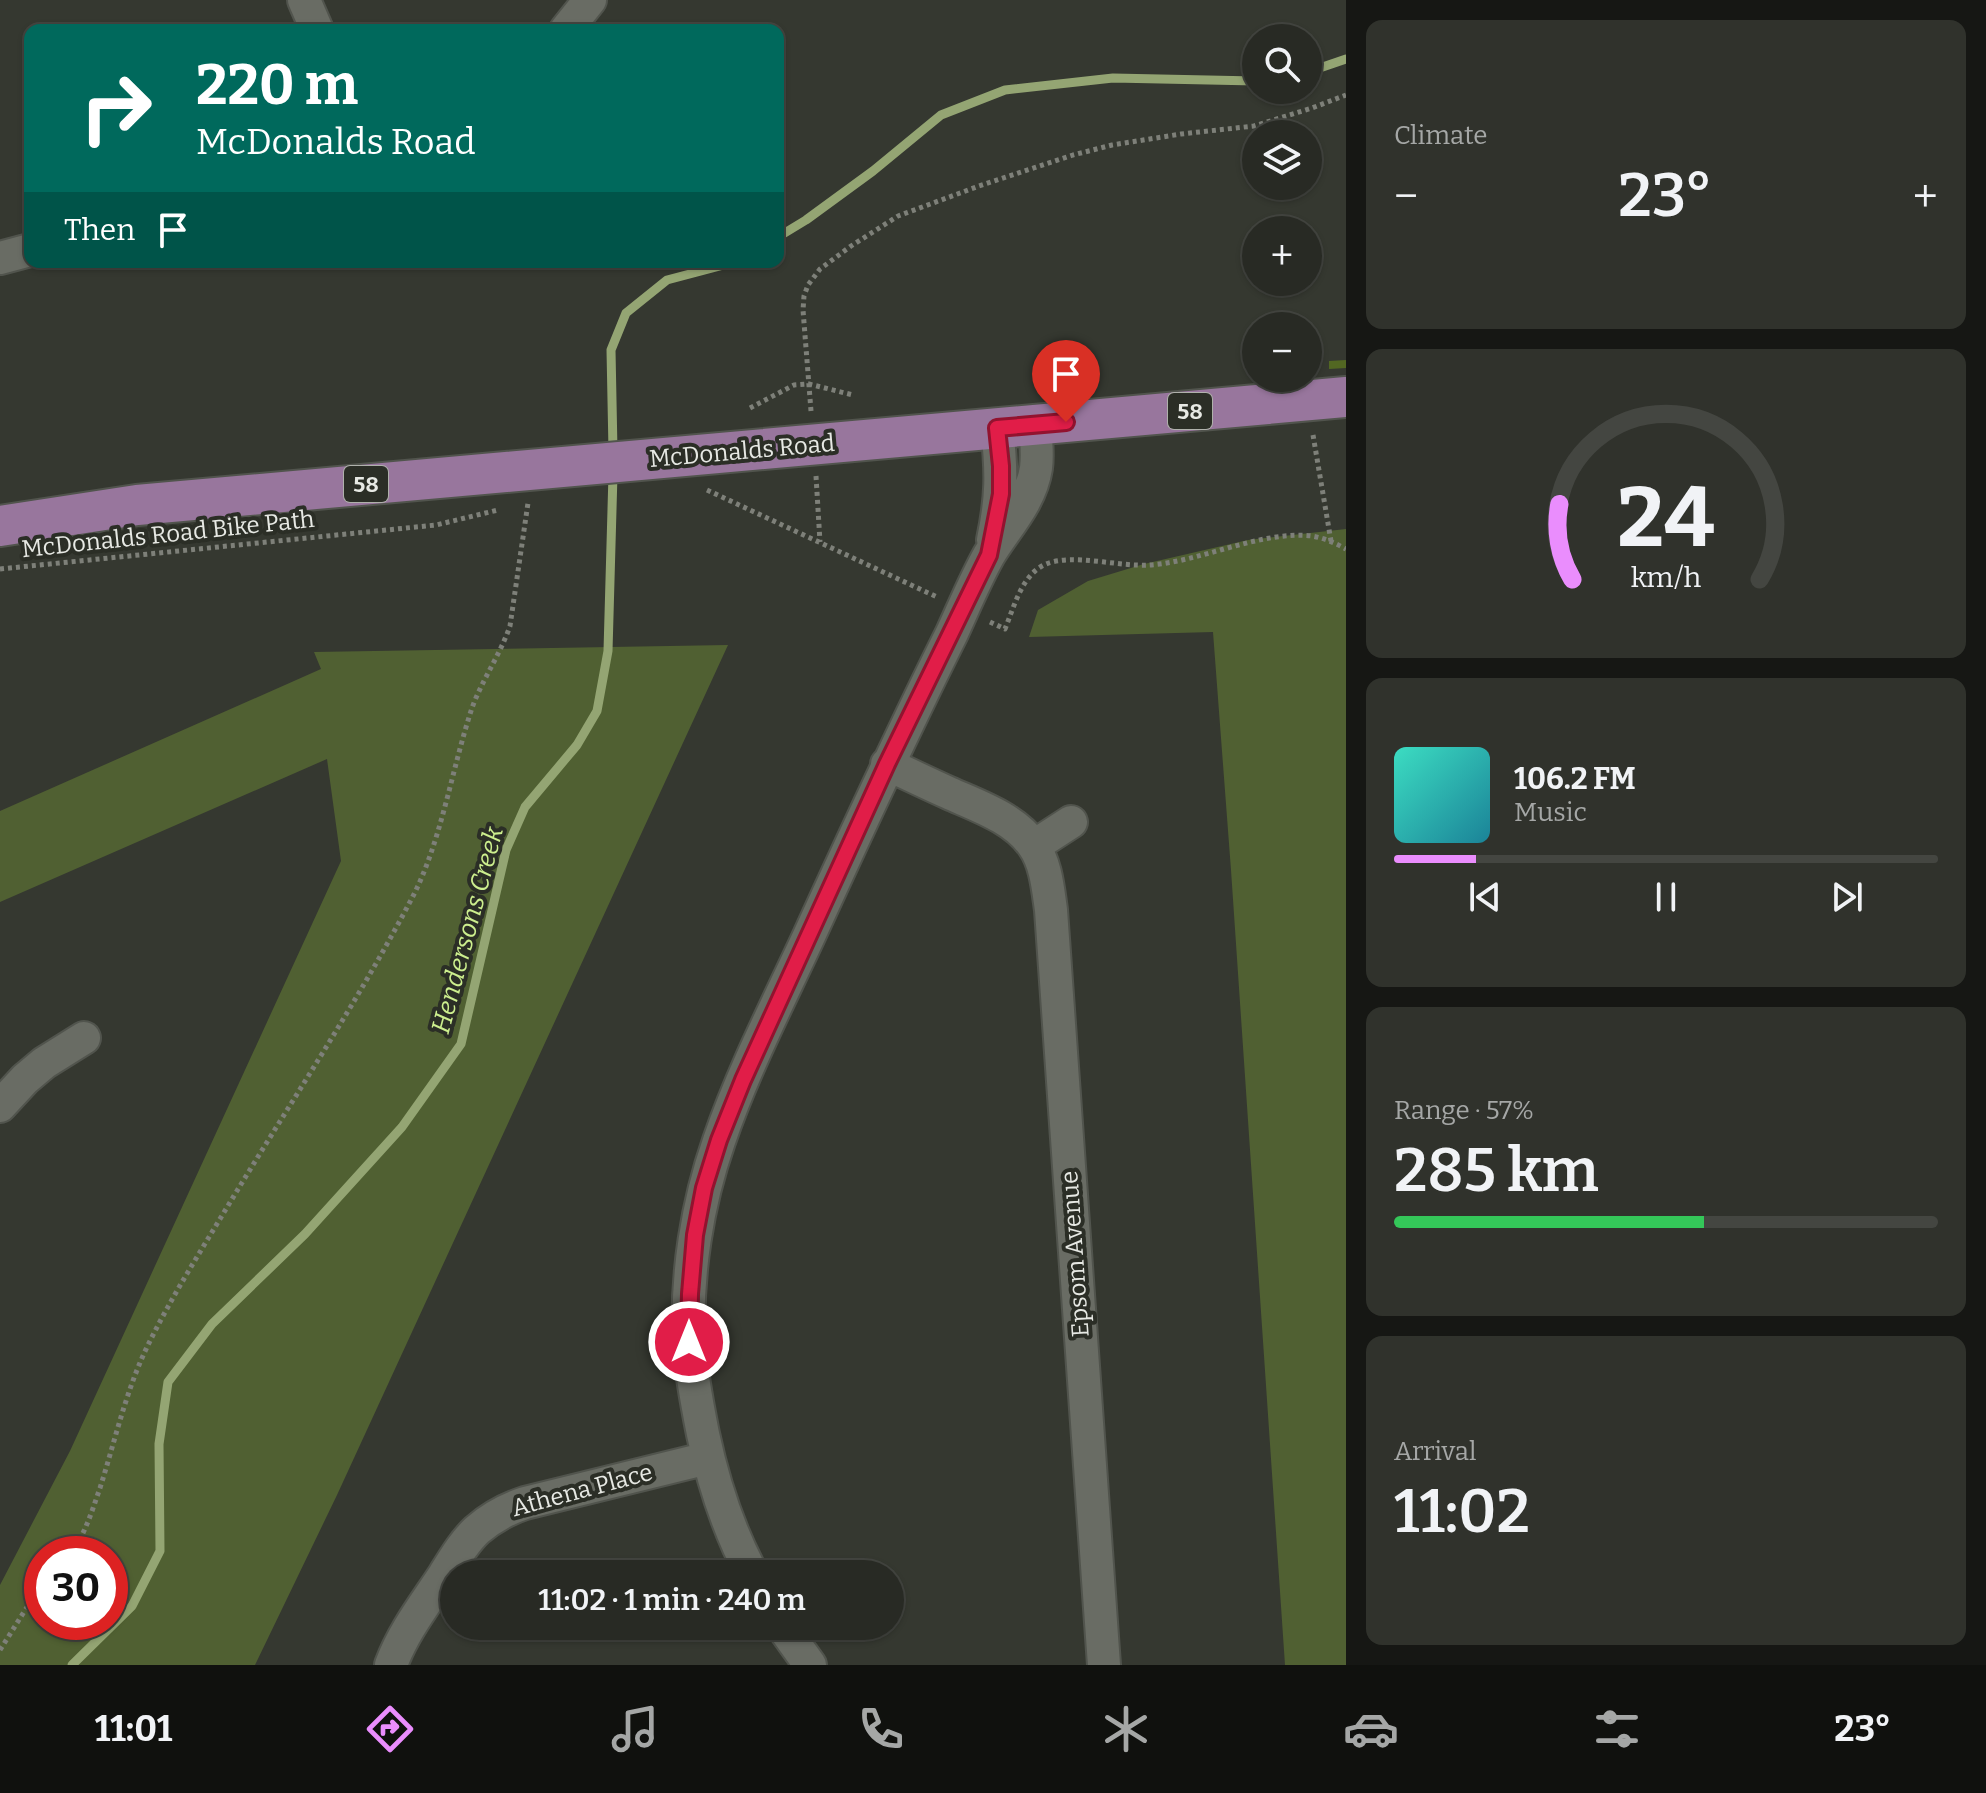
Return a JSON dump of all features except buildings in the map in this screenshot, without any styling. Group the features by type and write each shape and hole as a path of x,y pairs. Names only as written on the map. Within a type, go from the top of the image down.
{"main road":[{"name":"McDonalds Road","path":"0,526 137,505 1346,397"},
{"name":"McDonalds Road","path":"0,506 137,505"}],"street":[{"path":"304,0 314,24"},
{"path":"571,24 590,0"},
{"path":"0,258 24,252"},
{"path":"744,1560 708,1458 695,1396 689,1342 692,1264 704,1188 743,1080 887,764 989,555 1015,518 1031,487 1036,467 1016,427"},
{"path":"887,764 995,814 1034,846 1071,822"},
{"name":"Epsom Avenue","path":"1034,846 1047,882 1051,910 1104,1665"},
{"path":"0,1106 34,1071 84,1038"},
{"name":"Athena Place","path":"391,1665 407,1630 454,1560 487,1521 525,1503 708,1458"},
{"path":"792,1640 810,1665"}],"path":[{"path":"811,413 803,310 808,285 820,269 898,216 1073,155 1112,145 1254,126 1346,95"},
{"path":"750,408 794,385 809,384 853,395"},
{"path":"1313,435 1331,541"},
{"path":"716,493 1005,629 1025,582 1044,564 1057,560 1152,565 1296,536 1313,536 1346,549"},
{"path":"82,1536 147,1346 241,1183 327,1047 414,894 432,846 473,706 510,626 528,502"},
{"name":"McDonalds Road Bike Path","path":"0,569 436,525 513,506"},
{"path":"0,1650 24,1612"}],"green space":[{"path":"1346,529 1346,1665 1285,1665 1213,632 1029,637 1038,610 1088,581 1144,564 1248,540"},
{"path":"728,645 337,1495 255,1665 0,1665 0,1585 24,1539 24,1640 128,1640 128,1536 26,1536 70,1451 341,861 327,759 0,902 0,811 321,669 314,652"}],"waterway":[{"name":"Hendersons Creek","path":"1322,67 1346,59"},
{"name":"Hendersons Creek","path":"784,233 873,171 941,115 1005,90 1113,78 1242,81"},
{"name":"Hendersons Creek","path":"613,451 611,350 626,313 667,280 712,268"},
{"name":"Hendersons Creek","path":"72,1665 132,1606 160,1551 159,1444 168,1382 212,1324 305,1234 402,1127 461,1044 506,850 525,807 577,745 597,711 608,651 613,474"}],"route":[{"path":"689,1342 695,1235 704,1188 719,1140 743,1080 887,764 989,555 1001,494 997,428 1066,422"}]}
